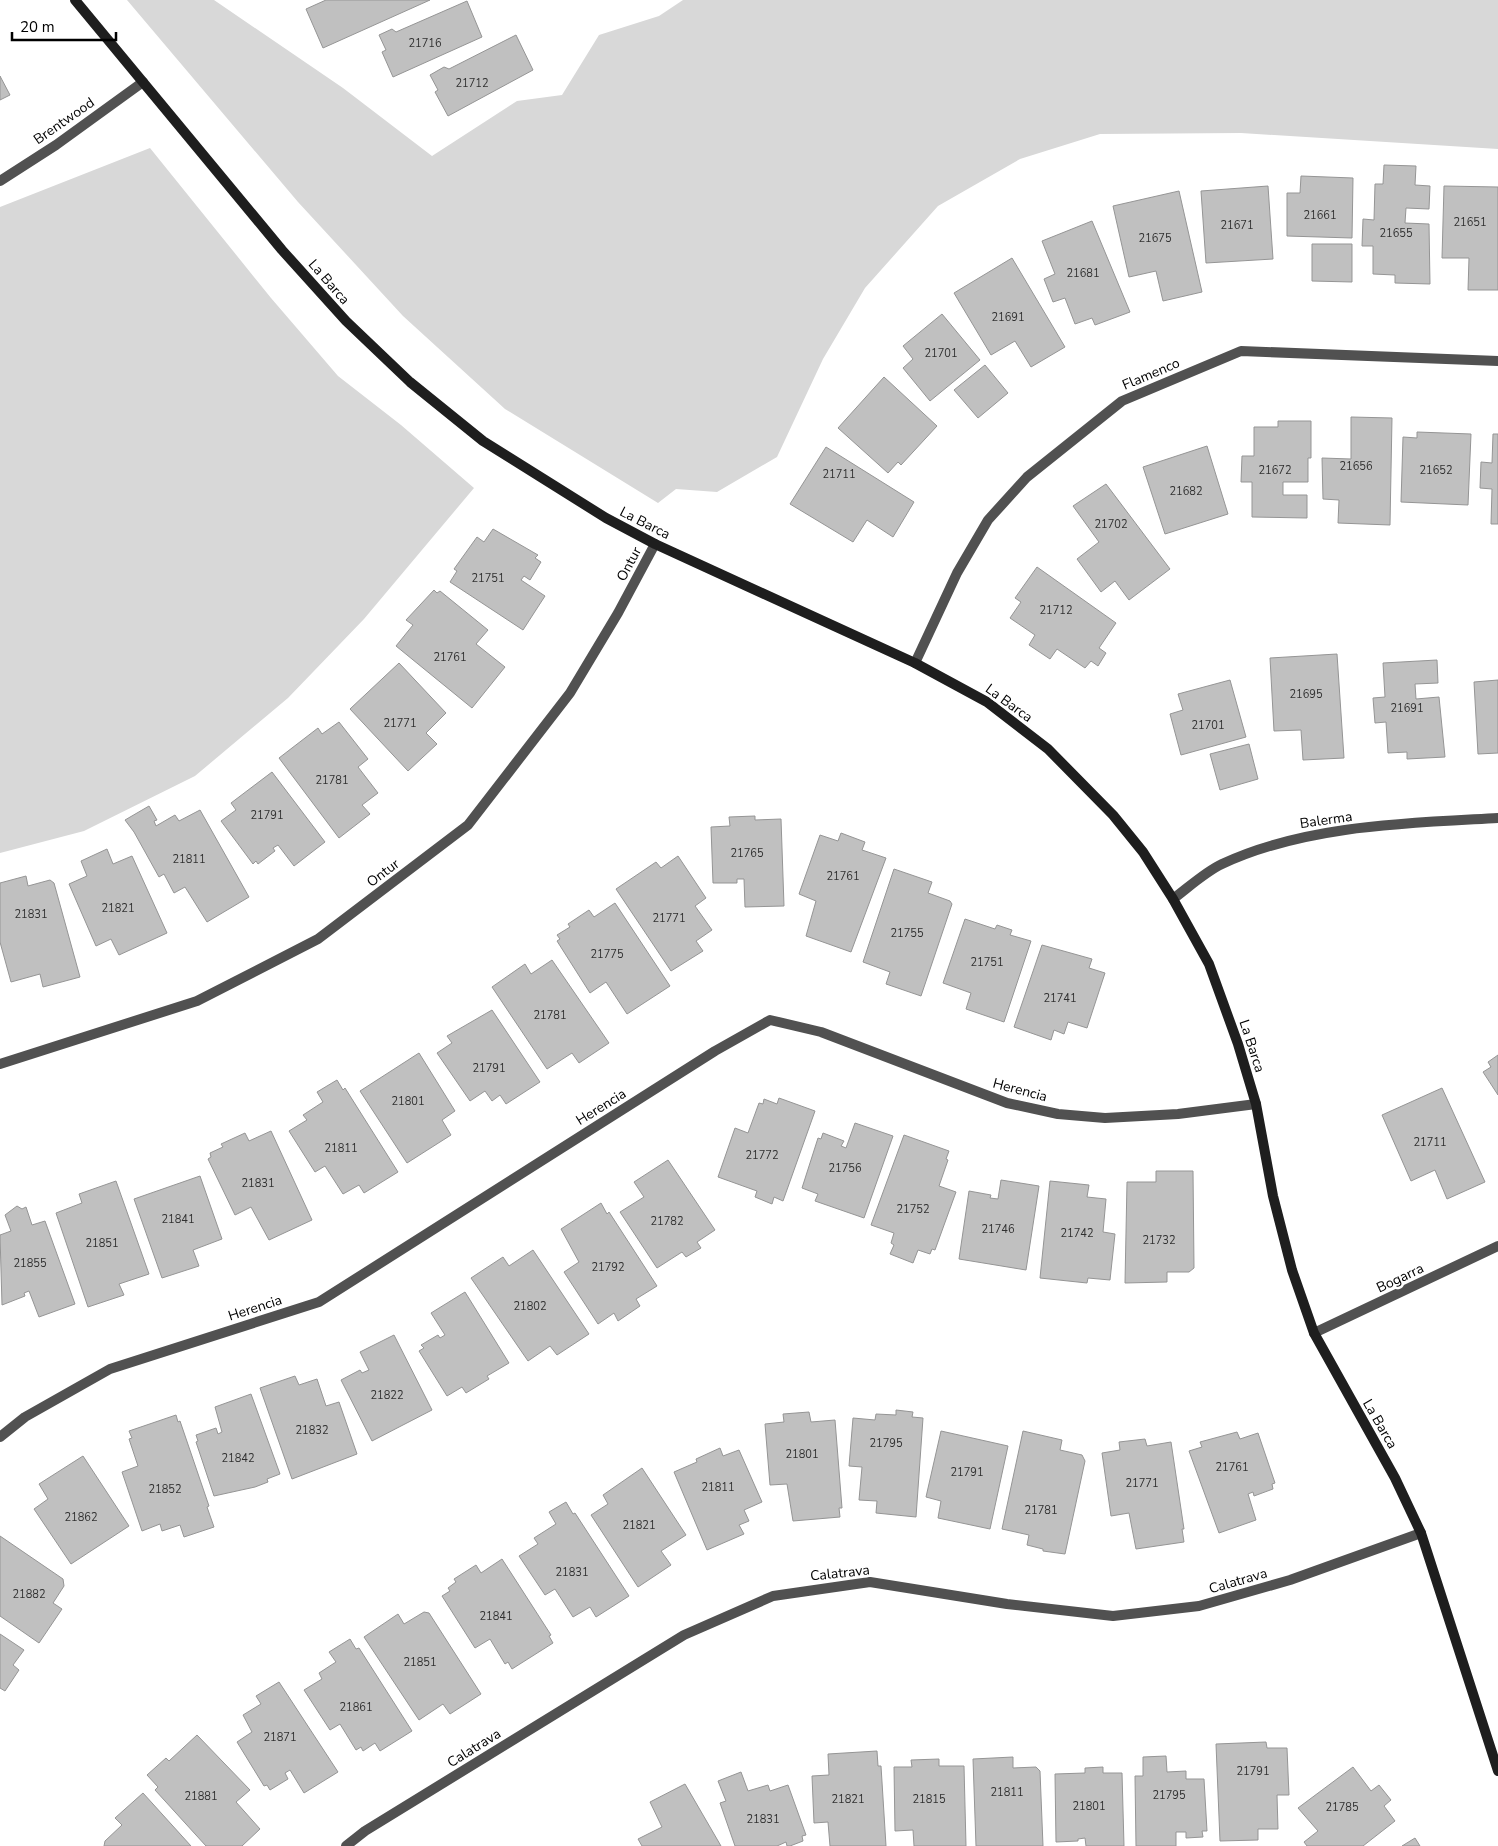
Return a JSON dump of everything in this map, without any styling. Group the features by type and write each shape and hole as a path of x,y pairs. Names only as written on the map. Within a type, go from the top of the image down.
{"street":[{"name":"La Barca","path":"75,0 282,250 346,321 410,382 483,441 606,518 655,544 915,663 987,702 1048,749 1113,814 1143,852 1173,899 1209,964 1238,1044 1256,1104 1272,1196 1292,1270 1314,1334 1395,1478 1421,1533 1495,1751 1498,1771"},
{"name":"Brentwood","path":"0,181 56,145 143,82"},
{"name":"Flamenco","path":"915,663 957,573 988,520 1027,476 1122,401 1241,351 1498,361"},
{"name":"Ontur","path":"0,1064 197,1001 318,939 468,825 570,693 618,613 655,544"},
{"name":"Balerma","path":"1173,899 1221,864 1264,848 1311,834 1498,818"},
{"name":"Herencia","path":"0,1437 25,1418 110,1369 319,1302 715,1051 770,1020 820,1032 1007,1102 1058,1114 1105,1118 1178,1114 1256,1104"},
{"name":"Bogarra","path":"1314,1334 1498,1246"},
{"name":"Calatrava","path":"346,1846 365,1831 684,1635 773,1596 870,1582 1007,1604 1113,1616 1199,1606 1290,1580 1421,1533"}],"shaded area":[{"path":"127,0 214,0 343,88 432,156 517,101 562,95 599,35 659,16 683,0 1498,0 1498,149 1241,133 1100,134 1020,159 938,206 865,288 823,359 777,457 717,492 676,489 658,503 505,409 403,316 298,202"},
{"path":"150,148 271,298 338,376 401,425 474,488 364,619 288,698 195,776 84,831 0,853 0,207"}],"building":[{"path":"326,0 430,0 323,48 306,9"},
{"path":"467,1 482,37 393,77 382,52 386,50 379,35 392,29 396,32"},
{"path":"516,35 533,70 448,116 435,92 438,90 430,75 444,67 449,69"},
{"path":"0,76 10,95 0,100"},
{"path":"1384,165 1416,166 1415,185 1430,186 1429,209 1406,208 1405,223 1429,224 1430,284 1395,283 1395,275 1373,274 1373,246 1362,246 1363,219 1374,220 1375,184 1383,184"},
{"path":"1301,176 1353,178 1352,238 1287,236 1287,193 1300,193"},
{"path":"1268,186 1273,259 1206,263 1201,191"},
{"path":"1444,186 1498,187 1498,290 1468,290 1469,258 1442,258"},
{"path":"1179,191 1202,292 1163,301 1156,271 1129,277 1113,206"},
{"path":"1092,221 1130,312 1095,325 1092,318 1075,324 1065,298 1053,302 1044,279 1055,274 1042,241"},
{"path":"1312,244 1352,244 1352,282 1312,281"},
{"path":"1012,258 1065,347 1031,367 1015,341 991,355 954,293"},
{"path":"942,314 980,360 930,401 903,368 913,359 903,346"},
{"path":"985,365 1008,393 978,418 954,390"},
{"path":"884,377 937,426 901,465 898,462 888,473 838,428"},
{"path":"1351,417 1392,418 1390,525 1338,523 1339,500 1323,499 1322,458 1351,459"},
{"path":"1278,421 1311,421 1311,458 1308,458 1308,482 1283,482 1283,495 1307,495 1307,518 1252,517 1252,482 1241,482 1242,456 1254,456 1254,427 1278,427"},
{"path":"1417,432 1471,434 1468,505 1401,502 1403,437 1417,438"},
{"path":"1493,434 1498,434 1498,524 1491,524 1492,489 1480,488 1481,462 1492,463"},
{"path":"1207,446 1228,514 1165,534 1143,467"},
{"path":"826,447 914,502 893,537 867,520 853,542 790,504"},
{"path":"1106,484 1170,569 1129,600 1115,581 1101,592 1077,559 1099,542 1073,506"},
{"path":"493,529 538,555 535,558 541,562 530,580 524,576 521,580 545,596 523,630 450,582 457,571 454,569 477,537 484,542"},
{"path":"1037,567 1116,623 1099,648 1106,653 1098,666 1091,661 1085,668 1057,649 1050,659 1029,645 1035,635 1010,618 1021,602 1015,598"},
{"path":"434,590 437,593 440,591 488,630 476,644 505,667 472,708 396,646 413,625 406,620"},
{"path":"1337,654 1344,758 1303,760 1301,730 1274,731 1270,658"},
{"path":"1437,660 1438,683 1415,684 1416,699 1439,697 1445,757 1407,759 1407,752 1388,753 1386,722 1375,723 1373,698 1385,697 1383,663"},
{"path":"399,663 446,713 426,733 437,744 408,771 350,709"},
{"path":"1230,680 1246,737 1181,755 1170,714 1183,710 1178,694"},
{"path":"1498,680 1498,753 1478,754 1474,682"},
{"path":"339,722 368,759 358,767 378,793 362,805 370,814 339,838 279,758 318,728 322,734"},
{"path":"1249,744 1258,779 1220,790 1210,754"},
{"path":"272,772 325,842 294,866 278,845 273,848 275,851 258,864 256,861 253,864 221,821 236,810 231,803"},
{"path":"149,806 157,820 154,821 156,826 175,815 179,821 200,810 249,897 207,922 185,887 174,893 164,874 159,877 134,832 125,820"},
{"path":"755,816 755,820 781,819 784,906 745,907 744,879 737,879 737,883 713,883 711,827 730,826 729,817"},
{"path":"841,833 865,842 862,850 886,858 851,952 806,936 816,901 799,894 820,835 838,841"},
{"path":"107,849 113,864 132,856 167,933 119,955 111,939 96,946 69,884 87,876 81,861"},
{"path":"678,856 706,898 695,906 712,930 696,941 703,951 671,971 616,889 656,862 661,868"},
{"path":"894,869 932,882 928,893 950,901 952,904 921,996 886,984 890,972 863,962"},
{"path":"26,876 28,886 50,880 54,883 80,977 43,987 40,974 11,982 0,942 0,883"},
{"path":"615,903 670,986 627,1014 606,982 590,993 557,941 560,939 557,935 570,927 568,924 589,910 594,917"},
{"path":"965,919 995,929 997,925 1012,930 1010,935 1031,941 1004,1022 966,1009 971,993 943,983"},
{"path":"1042,945 1092,959 1089,968 1105,973 1087,1028 1068,1022 1064,1034 1054,1030 1051,1040 1014,1027"},
{"path":"552,960 609,1043 579,1063 572,1053 547,1069 492,987 525,964 531,974"},
{"path":"492,1010 540,1082 506,1104 500,1095 492,1101 485,1091 470,1101 437,1053 452,1043 447,1036"},
{"path":"419,1053 455,1111 442,1120 451,1135 407,1163 360,1091"},
{"path":"1498,1055 1498,1095 1483,1072 1491,1067 1488,1062"},
{"path":"337,1080 343,1090 345,1088 398,1172 364,1193 359,1185 343,1194 325,1166 315,1172 289,1131 307,1120 303,1115 323,1102 317,1092"},
{"path":"1442,1088 1485,1182 1447,1199 1435,1170 1411,1181 1382,1115"},
{"path":"779,1098 815,1111 783,1201 774,1197 772,1204 755,1197 757,1191 718,1177 735,1128 748,1133 759,1103 763,1104 764,1099 777,1104"},
{"path":"855,1123 893,1136 864,1218 815,1201 818,1194 802,1188 818,1138 821,1139 823,1133 844,1141 841,1146 846,1148"},
{"path":"271,1131 312,1220 269,1240 251,1207 235,1215 208,1159 211,1157 210,1153 223,1147 221,1144 245,1133 249,1141"},
{"path":"904,1135 949,1151 946,1159 948,1160 939,1186 956,1192 935,1250 932,1249 930,1254 918,1250 913,1263 890,1254 894,1245 891,1243 894,1233 871,1225"},
{"path":"668,1160 715,1230 697,1242 701,1248 686,1257 682,1252 657,1268 620,1212 644,1197 634,1182"},
{"path":"1156,1171 1193,1171 1194,1268 1189,1272 1167,1272 1167,1282 1125,1283 1127,1182 1156,1182"},
{"path":"200,1176 222,1239 193,1250 199,1266 162,1278 134,1199"},
{"path":"1001,1180 1039,1186 1026,1270 959,1259 969,1191 991,1195 990,1198 998,1199"},
{"path":"116,1181 149,1274 119,1284 124,1295 88,1307 56,1213 82,1203 79,1194"},
{"path":"1050,1181 1089,1185 1087,1197 1106,1199 1103,1232 1115,1234 1110,1280 1088,1278 1087,1283 1040,1278"},
{"path":"601,1203 607,1214 609,1212 657,1286 636,1299 640,1306 618,1321 614,1313 598,1324 564,1272 579,1262 561,1229"},
{"path":"17,1206 22,1209 26,1207 32,1225 45,1221 75,1304 39,1317 29,1291 24,1293 25,1296 2,1305 0,1235 11,1231 5,1215"},
{"path":"533,1250 589,1334 557,1355 550,1346 528,1361 471,1278 503,1257 509,1266"},
{"path":"465,1292 509,1363 487,1376 489,1379 466,1393 462,1387 447,1396 419,1351 424,1348 421,1345 438,1335 440,1338 445,1335 431,1313"},
{"path":"394,1335 432,1410 372,1441 341,1380 360,1370 362,1373 369,1370 360,1352"},
{"path":"295,1376 299,1385 317,1379 326,1406 339,1402 357,1454 292,1479 260,1388"},
{"path":"251,1394 280,1474 267,1479 268,1482 255,1487 214,1496 196,1442 198,1441 196,1435 216,1428 218,1434 222,1432 215,1407"},
{"path":"896,1410 913,1412 912,1417 923,1418 916,1517 876,1513 877,1501 859,1500 862,1467 849,1466 853,1418 875,1420 876,1414 896,1415"},
{"path":"809,1412 811,1422 835,1420 842,1508 839,1508 840,1517 793,1521 787,1484 770,1485 765,1424 784,1422 783,1414"},
{"path":"176,1415 178,1422 180,1421 209,1506 207,1507 214,1527 184,1537 180,1525 162,1531 160,1524 142,1531 122,1472 138,1466 129,1439 132,1438 129,1431"},
{"path":"941,1431 1008,1446 990,1529 938,1518 941,1501 926,1497"},
{"path":"1023,1431 1062,1440 1060,1450 1082,1455 1085,1461 1065,1554 1043,1551 1043,1549 1027,1545 1029,1535 1002,1529"},
{"path":"1237,1432 1240,1439 1258,1433 1275,1483 1272,1484 1273,1489 1254,1496 1253,1492 1248,1494 1256,1520 1219,1533 1189,1451 1202,1447 1200,1442"},
{"path":"1145,1439 1147,1446 1171,1442 1184,1529 1182,1529 1184,1542 1136,1549 1129,1513 1111,1516 1102,1453 1120,1450 1119,1442"},
{"path":"720,1448 723,1456 739,1450 762,1502 744,1510 749,1521 739,1525 744,1534 707,1550 674,1472 697,1462 696,1459"},
{"path":"83,1456 129,1526 71,1564 34,1509 48,1499 39,1484"},
{"path":"642,1468 686,1535 661,1551 671,1565 638,1587 591,1515 608,1504 603,1495"},
{"path":"566,1502 629,1596 596,1617 590,1607 573,1617 555,1589 545,1595 519,1556 538,1544 534,1538 556,1524 549,1512"},
{"path":"0,1536 63,1579 64,1586 53,1603 62,1609 39,1643 0,1616"},
{"path":"502,1559 551,1635 549,1636 553,1643 512,1669 508,1662 505,1664 490,1639 475,1648 442,1596 450,1591 448,1588 456,1582 454,1579 476,1565 481,1573"},
{"path":"424,1612 429,1613 481,1694 450,1714 443,1704 419,1720 364,1637 398,1614 404,1624"},
{"path":"0,1634 24,1650 13,1665 19,1670 5,1691 0,1688"},
{"path":"350,1639 356,1649 359,1648 412,1731 380,1751 375,1743 363,1751 361,1747 356,1750 340,1724 330,1730 304,1690 322,1679 319,1673 336,1662 329,1652"},
{"path":"279,1682 338,1772 304,1793 290,1770 285,1773 288,1779 270,1790 267,1785 264,1786 237,1742 252,1732 243,1715 261,1704 256,1696"},
{"path":"197,1735 250,1790 236,1802 260,1829 242,1846 206,1846 155,1790 158,1787 147,1775 166,1758 169,1761"},
{"path":"1266,1742 1267,1748 1287,1748 1289,1795 1277,1795 1278,1829 1258,1829 1258,1840 1220,1841 1216,1744"},
{"path":"877,1751 878,1766 881,1766 886,1846 830,1846 828,1822 814,1823 812,1776 829,1775 828,1754"},
{"path":"1166,1756 1167,1772 1186,1771 1186,1779 1204,1779 1207,1831 1202,1831 1203,1837 1186,1838 1186,1832 1176,1832 1176,1846 1136,1846 1135,1776 1143,1776 1143,1757"},
{"path":"1013,1757 1013,1768 1036,1767 1040,1771 1043,1846 976,1846 973,1759"},
{"path":"939,1759 939,1766 964,1766 966,1846 914,1846 913,1830 895,1831 894,1767 912,1767 911,1760"},
{"path":"1103,1767 1103,1773 1122,1773 1124,1846 1086,1846 1085,1838 1078,1839 1078,1841 1056,1842 1055,1774 1085,1773 1085,1768"},
{"path":"1353,1767 1371,1791 1379,1785 1391,1800 1384,1806 1395,1821 1363,1846 1307,1846 1304,1842 1318,1831 1298,1808"},
{"path":"741,1772 748,1791 768,1785 770,1791 788,1785 806,1835 802,1836 803,1841 790,1846 787,1846 786,1842 777,1846 735,1846 720,1803 726,1801 718,1781"},
{"path":"685,1784 721,1846 642,1846 638,1839 662,1827 650,1802"},
{"path":"143,1793 191,1846 104,1846 105,1841 122,1825 115,1818"},
{"path":"1415,1838 1420,1846 1402,1846"}]}
